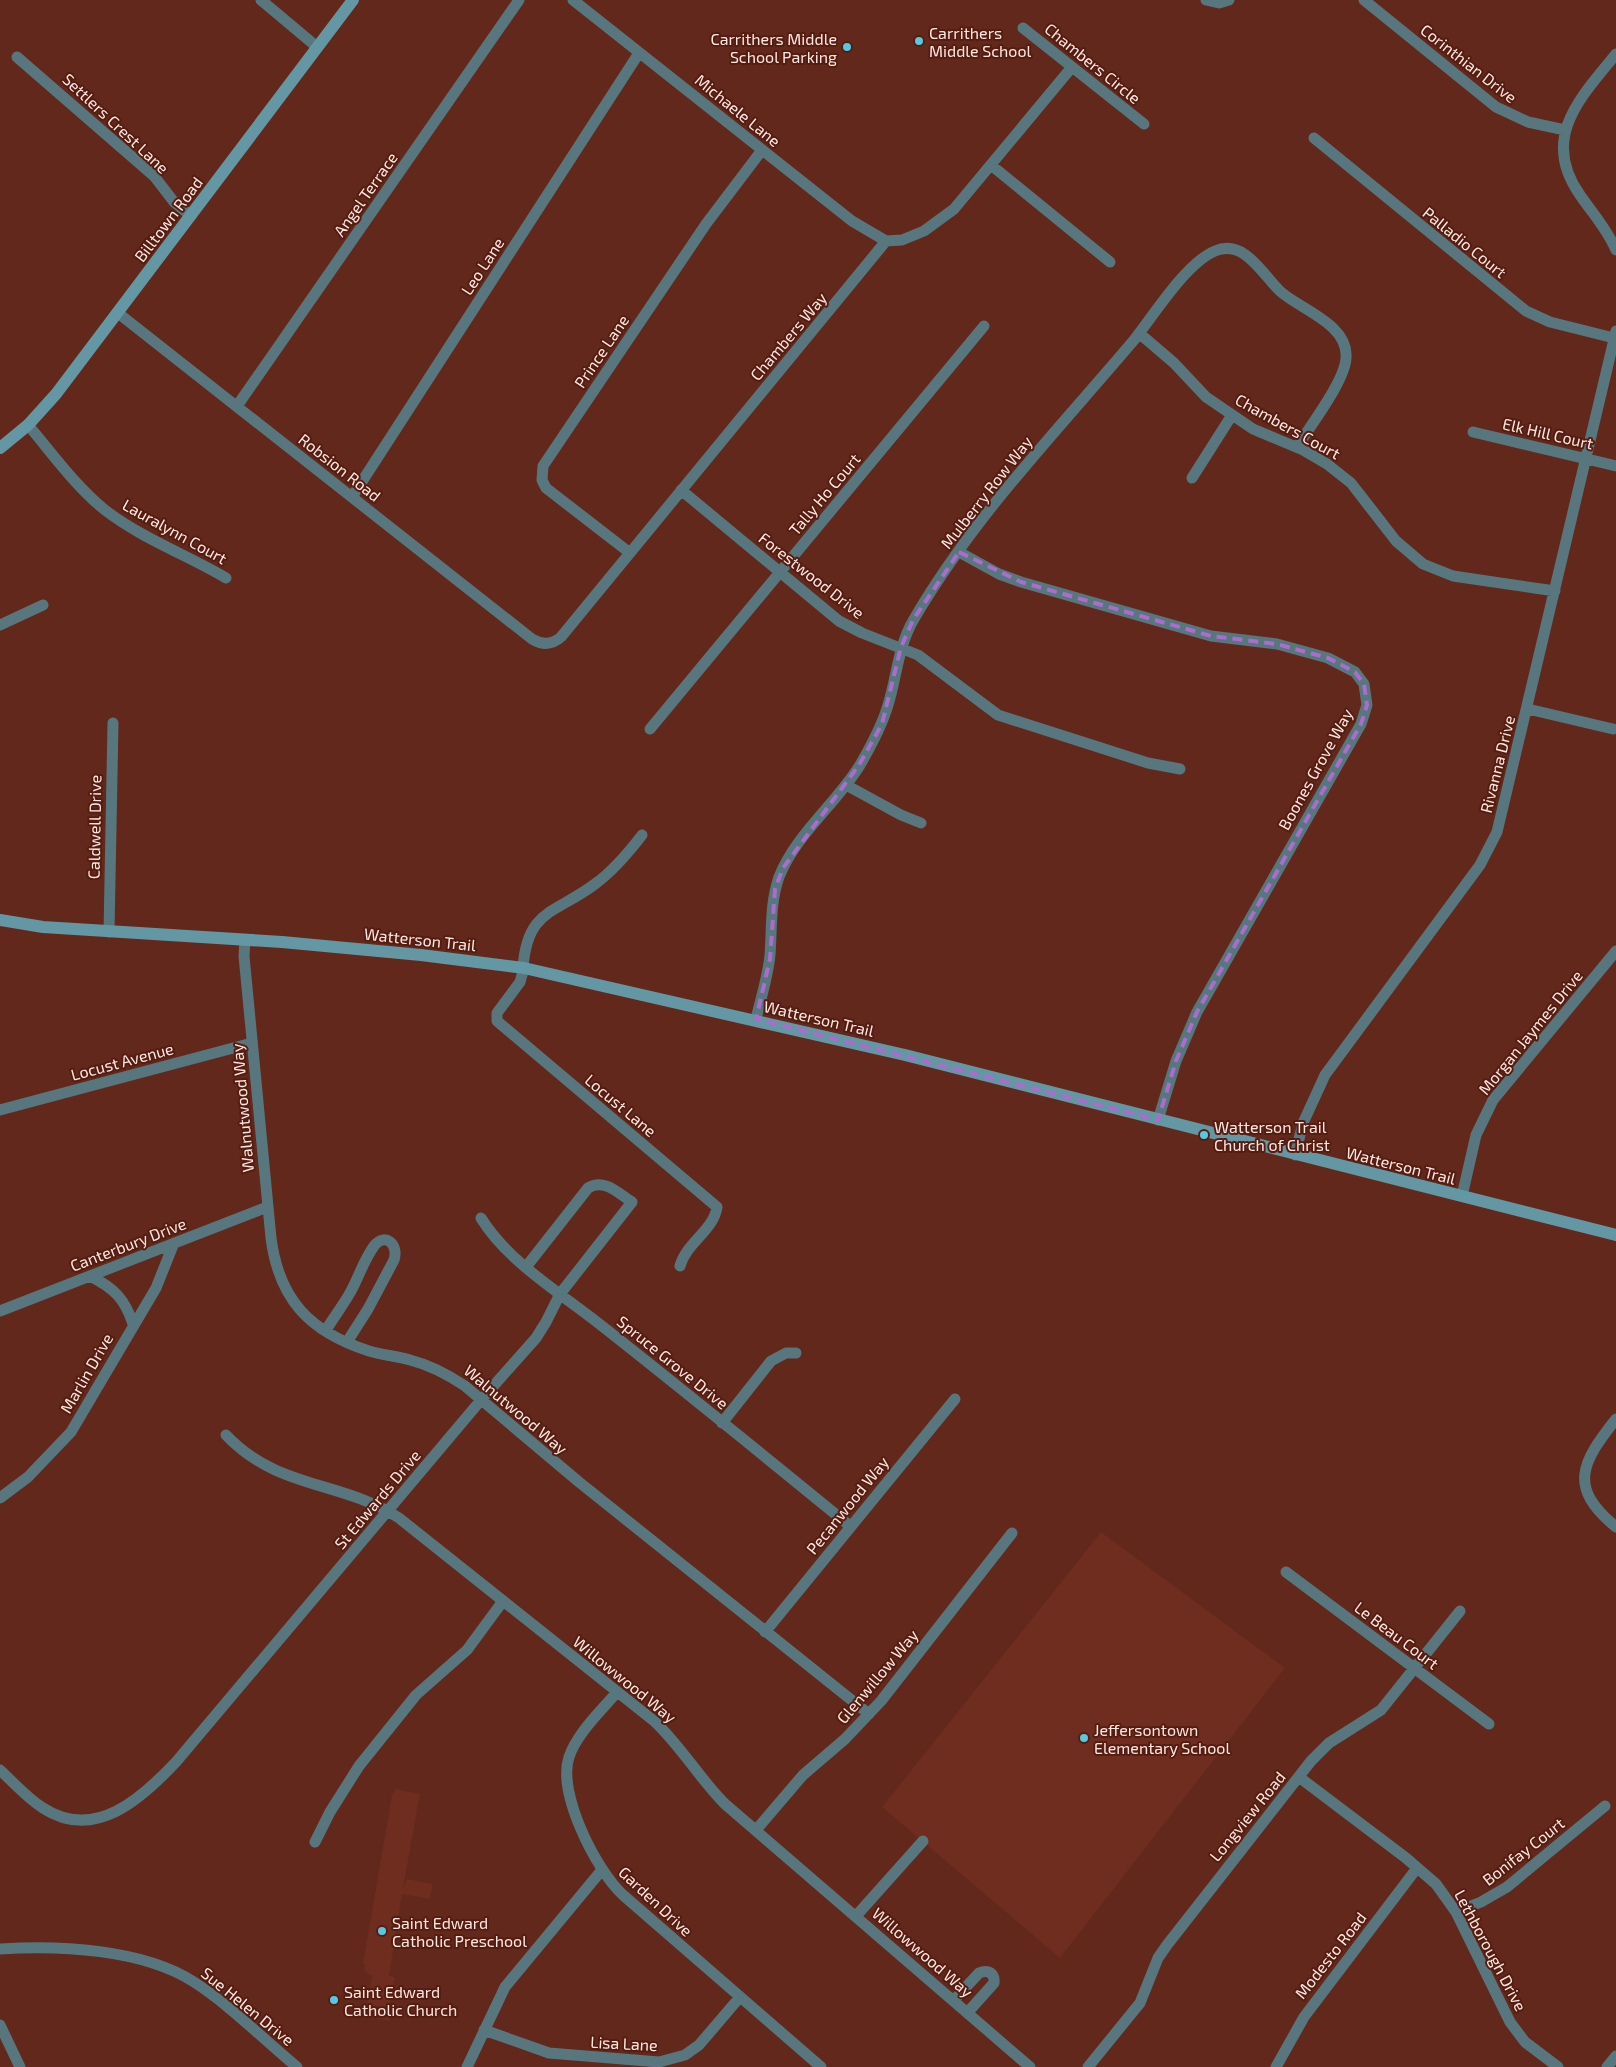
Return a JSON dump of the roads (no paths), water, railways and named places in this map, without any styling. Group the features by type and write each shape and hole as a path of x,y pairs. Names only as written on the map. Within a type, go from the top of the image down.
{"main road":[{"name":"Billtown Road","path":"0,448 28,425 56,394 353,0"},
{"name":"Watterson Trail","path":"0,920 43,927 245,940 421,955 524,968 905,1055 1616,1235"}],"street":[{"path":"261,0 317,47"},
{"name":"Angel Terrace","path":"238,406 519,0"},
{"name":"Michaele Lane","path":"573,0 852,221 886,242"},
{"path":"1206,0 1219,3 1229,0"},
{"name":"Corinthian Drive","path":"1364,0 1496,107 1528,122 1565,130"},
{"name":"Chambers Circle","path":"1023,28 1144,124"},
{"name":"Leo Lane","path":"352,496 639,53"},
{"path":"1616,54 1579,99 1565,130 1564,159 1572,181 1602,223 1616,250"},
{"name":"Settlers Crest Lane","path":"18,57 154,176 174,202 191,216"},
{"path":"886,242 902,240 938,223 954,209 1072,67"},
{"name":"Palladio Court","path":"1314,138 1526,311 1550,322 1615,334"},
{"name":"Prince Lane","path":"630,553 546,488 542,480 543,466 706,224 762,150"},
{"path":"991,166 1110,262"},
{"name":"Chambers Way","path":"542,644 552,643 561,637 886,242"},
{"name":"Mulberry Row Way","path":"756,1020 769,964 771,915 779,879 794,849 846,785 882,724 901,647 913,620 959,552 1031,457 1058,430 1189,270 1218,249 1234,250 1249,258 1281,292 1336,331 1345,346 1346,358 1339,380 1297,447"},
{"name":"Robsion Road","path":"118,313 532,639 542,644"},
{"name":"Tally Ho Court","path":"650,728 984,326"},
{"name":"Chambers Court","path":"1139,333 1174,363 1206,397 1253,429 1297,447 1327,464 1351,483 1396,541 1423,564 1453,576 1555,591"},
{"name":"Rivanna Drive","path":"1295,1155 1303,1122 1329,1068 1457,898 1488,852 1501,818 1528,709 1615,334"},
{"path":"1192,478 1232,415"},
{"name":"Lauralynn Court","path":"28,425 87,493 105,509 123,522 226,578"},
{"name":"Elk Hill Court","path":"1473,432 1616,466"},
{"name":"Forestwood Drive","path":"681,490 839,621 862,634 901,647 918,655 998,715 1148,763 1180,769"},
{"name":"Boones Grove Way","path":"959,552 992,570 1021,582 1184,629 1211,636 1278,644 1328,658 1355,672 1364,684 1367,705 1361,724 1197,1012 1176,1061 1158,1120"},
{"path":"0,626 43,605"},
{"path":"1528,709 1613,729"},
{"name":"Caldwell Drive","path":"109,932 113,723"},
{"path":"846,785 901,815 921,823"},
{"path":"524,968 524,949 529,934 541,916 596,884 630,850 642,835"},
{"name":"Walnutwood Way","path":"245,940 244,956 273,1254 281,1283 299,1309 326,1330 347,1342 370,1351 410,1359 437,1369 465,1386 579,1482 869,1714"},
{"name":"Morgan Jaymes Drive","path":"1462,1196 1476,1135 1493,1100 1616,951"},
{"name":"Locust Lane","path":"524,968 520,982 497,1013 498,1021 717,1207 714,1220 682,1257 680,1266"},
{"name":"Locust Avenue","path":"0,1110 252,1043"},
{"name":"St Edwards Drive","path":"0,1770 34,1802 58,1816 88,1820 107,1816 124,1809 176,1762 388,1512 480,1400 536,1338 560,1294 632,1202 605,1184 594,1184 588,1188 526,1267"},
{"name":"Canterbury Drive","path":"0,1311 267,1206"},
{"name":"Spruce Grove Drive","path":"481,1218 488,1230 526,1267 850,1526"},
{"path":"326,1330 351,1291 374,1247 378,1242 388,1241 394,1245 396,1252 394,1260 372,1302 347,1342"},
{"name":"Marlin Drive","path":"0,1498 28,1477 71,1432 133,1324 156,1288 174,1244"},
{"path":"90,1276 105,1283 122,1298 133,1324"},
{"path":"722,1422 771,1361 786,1353 796,1353"},
{"name":"Pecanwood Way","path":"765,1632 955,1399"},
{"path":"1616,1419 1600,1439 1585,1467 1583,1476 1592,1503 1616,1527"},
{"name":"Willowwood Way","path":"226,1435 258,1462 286,1476 349,1494 399,1518 672,1738 706,1784 756,1830 968,2012 1023,2065"},
{"name":"Glenwillow Way","path":"756,1830 803,1775 845,1739 869,1714 1012,1533"},
{"name":"Le Beau Court","path":"1286,1572 1489,1724"},
{"path":"315,1842 330,1812 359,1766 416,1695 467,1650 504,1601"},
{"name":"Longview Road","path":"1088,2067 1140,2003 1158,1958 1167,1944 1319,1751 1381,1710 1460,1611"},
{"name":"Garden Drive","path":"617,1692 577,1741 566,1766 569,1795 595,1861 601,1871 623,1895 821,2067"},
{"name":"Lethborough Drive","path":"1299,1776 1436,1884 1456,1912 1510,2022 1526,2042 1558,2067"},
{"name":"Bonifay Court","path":"1456,1912 1481,1902 1507,1887 1605,1806"},
{"path":"856,1916 923,1841"},
{"name":"Modesto Road","path":"1276,2067 1304,2016 1417,1868"},
{"path":"467,2067 505,1987 601,1871"},
{"name":"Sue Helen Drive","path":"0,1948 64,1949 95,1952 156,1964 173,1971 204,1989 297,2067"},
{"path":"954,2000 979,1973 990,1972 994,1977 994,1983 968,2012"},
{"name":"Lisa Lane","path":"484,2030 549,2053 597,2063 659,2062 685,2055 699,2045 740,1997"},
{"path":"0,2026 20,2067"},
{"path":"1607,2067 1616,2056"}],"place":[{"name":"Carrithers Middle School","path":"919,41"},
{"name":"Carrithers Middle School Parking","path":"847,47"},
{"name":"Watterson Trail Church of Christ","path":"1204,1135"},
{"name":"Jeffersontown Elementary School","path":"1084,1738"},
{"name":"Saint Edward Catholic Preschool","path":"382,1931"},
{"name":"Saint Edward Catholic Church","path":"334,2000"}]}
